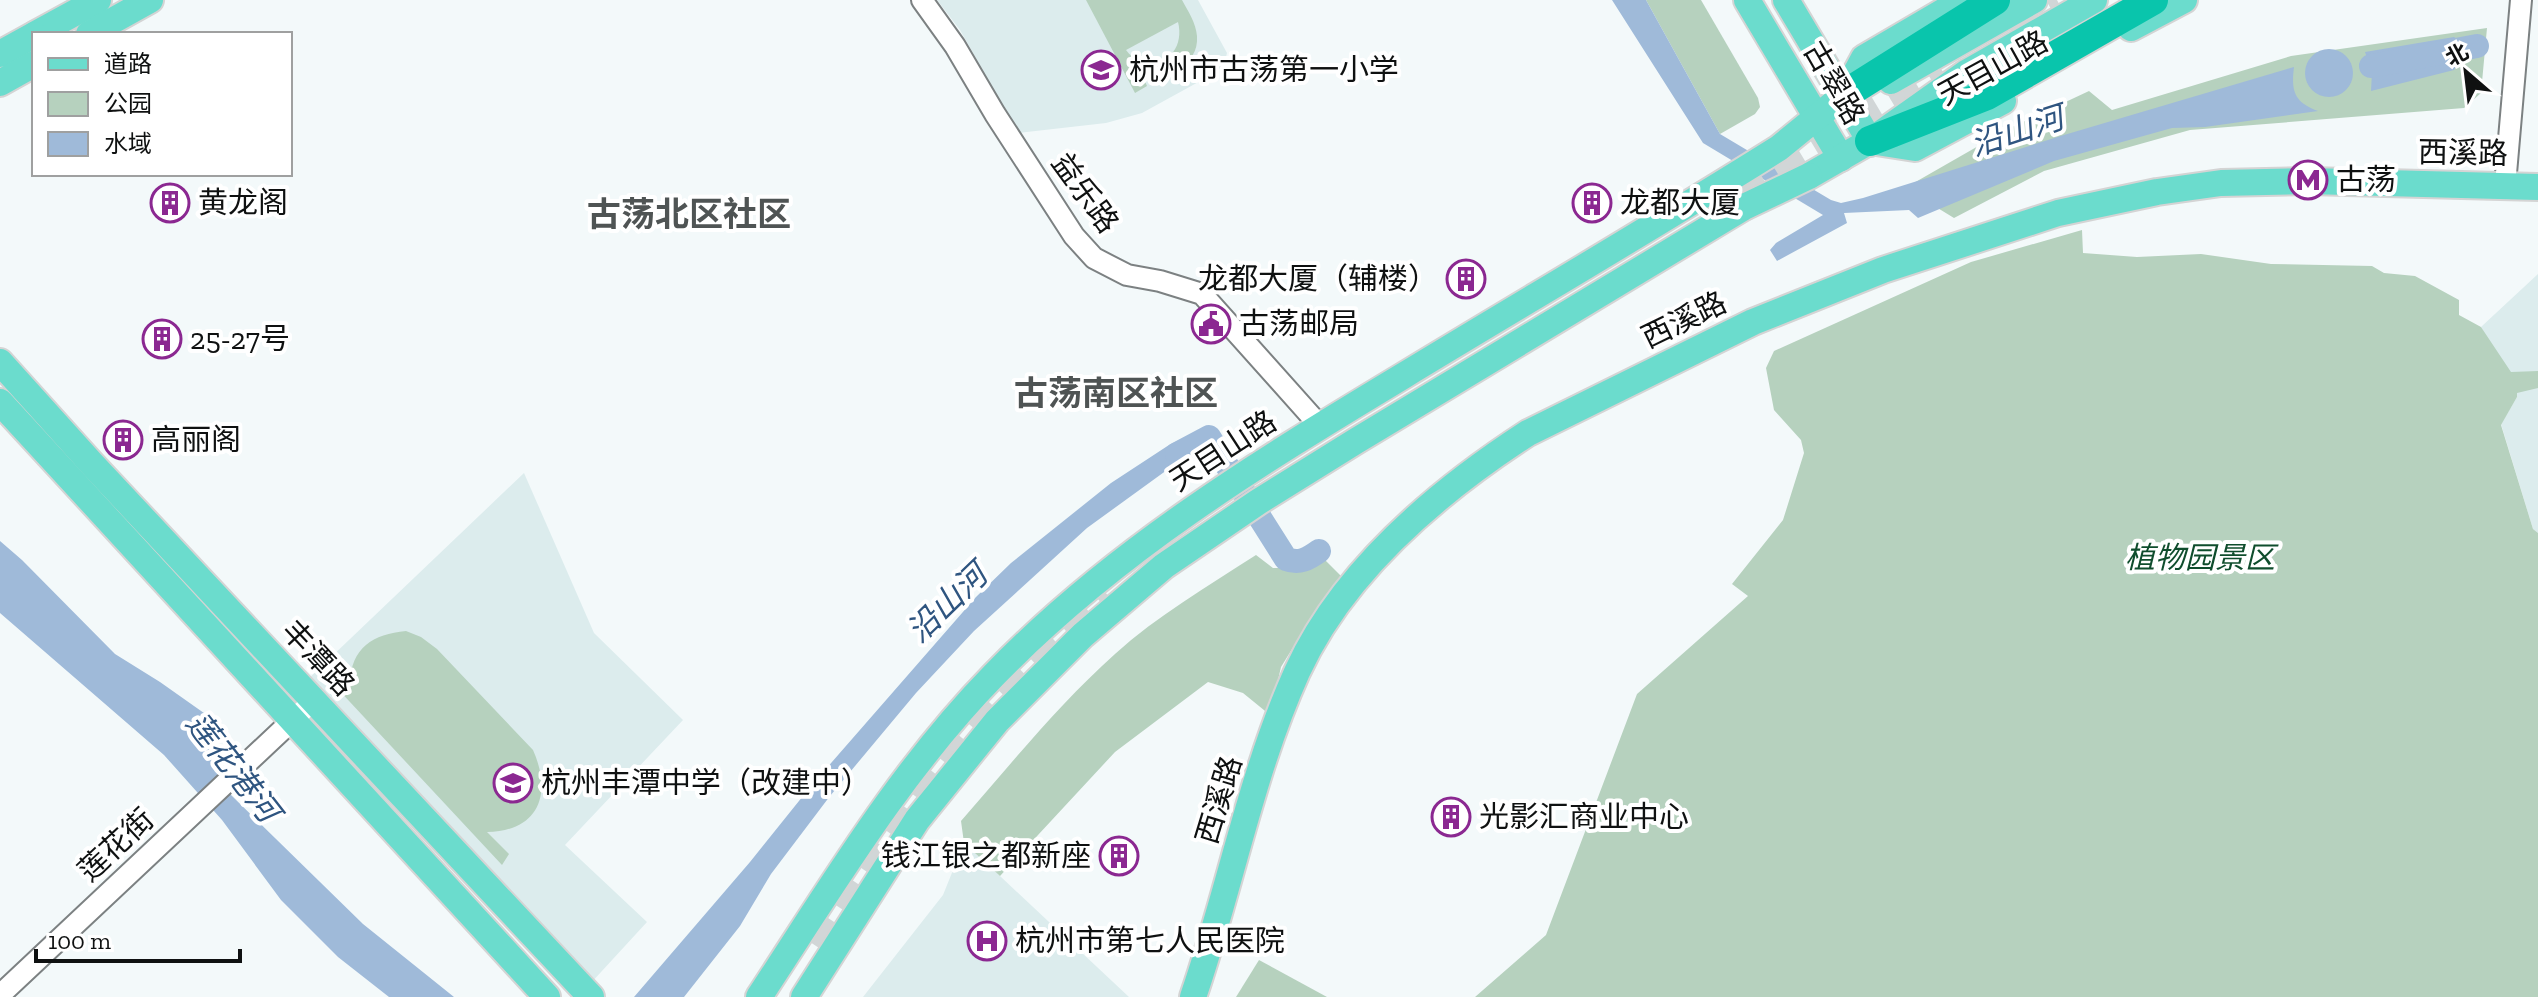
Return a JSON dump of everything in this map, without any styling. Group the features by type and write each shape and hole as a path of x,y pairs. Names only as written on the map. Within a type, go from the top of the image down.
{"highway":[{"path":"1844,95 1995,0"},
{"path":"1870,141 1987,95 2153,0"}],"main road":[{"path":"40,32 98,0"},
{"path":"93,32 150,0"},
{"name":"古翠路","path":"1747,0 1841,158"},
{"name":"古翠路","path":"1786,0 1870,141"},
{"name":"天目山路","path":"759,997 897,788 994,674 1095,580 1242,474 1779,148 1844,95 1864,58 1963,0"},
{"name":"天目山路","path":"1844,95 1881,87 2034,0"},
{"name":"天目山路","path":"804,997 917,820 997,721 1083,635 1164,566 1258,502 1744,207 1809,176 1870,141 1966,73 2094,0"},
{"name":"天目山路","path":"1870,141 1915,148 2184,0"},
{"path":"0,54 32,37"},
{"path":"0,83 32,65"},
{"name":"西溪路","path":"1193,997 1262,765 1310,648 1329,617 1380,552 1467,477 1528,433 1753,322 1883,270 2058,213 2157,192 2221,183 2309,181 2538,187"},
{"name":"丰潭路","path":"0,362 591,997"},
{"name":"丰潭路","path":"0,402 547,997"}],"street":[{"name":"益乐路","path":"922,0 955,46 1066,224 1094,258 1127,275 1202,294 1320,426"},
{"path":"2505,185 2521,0"},
{"path":"291,721 314,700"},
{"name":"莲花街","path":"0,995 291,721"}],"shaded area":[{"name":"杭州市古荡第一小学","path":"937,0 1198,0 1227,53 1224,65 1213,74 1142,113 1106,123 1018,133 960,30"},
{"path":"2538,274 2538,533 2533,529 2501,424 2517,397 2481,327"},
{"name":"杭州丰潭中学（改建中）","path":"524,473 594,633 683,720 565,845 647,922 590,984 306,681"},
{"name":"杭州市第七人民医院","path":"964,843 1129,997 863,997 943,895"}],"green space":[{"path":"1086,0 1182,0 1189,13 1197,36 1193,55 1171,72 1143,77 1147,86 1135,93","holes":["1178,22 1179,34 1172,54 1155,64 1135,59 1126,50"]},
{"path":"1646,0 1701,0 1758,98 1760,107 1755,114 1720,134"},
{"path":"2487,28 2481,93 2464,108 2190,130 2044,171 1954,218 1905,188 2008,129 2089,91 2112,110 2291,56"},
{"name":"植物园景区","path":"2082,230 2083,253 2137,257 2201,254 2271,264 2372,266 2384,273 2415,276 2459,300 2459,315 2481,327 2511,372 2538,371 2538,388 2517,393 2501,425 2533,529 2538,533 2538,997 1475,997 1546,935 1637,694 1748,596 1732,584 1783,520 1804,453 1801,440 1774,410 1766,368 1774,351 1971,262"},
{"path":"1256,555 1273,568 1285,568 1322,557 1343,578 1318,607 1281,667 1270,715 1243,693 1208,682 1115,752 1000,876 964,843 961,821 1054,714 1115,654 1165,614"},
{"path":"406,631 437,649 533,750 541,782 537,808 519,825 487,832 509,854 502,865 336,687 345,678 350,683 355,661 366,645 383,635"},
{"path":"1259,960 1327,997 1236,997"}],"water":[{"path":"1612,0 1646,0 1720,134 1841,203 2294,67 2296,95 2304,104 2318,111 2205,127 2172,128 2054,161 1918,218 1909,210 1844,213 1847,223 1777,261 1770,250 1776,243 1823,215 1703,143"},
{"path":"2454,37 2468,47 2454,70 2371,91 2372,72 2365,52"},
{"path":"2329,49 2346,56 2353,73 2346,90 2329,97 2312,90 2305,73 2312,56"},
{"path":"1202,429 1209,445 1178,462 1087,528 974,631 916,693 830,796 771,874 740,926 684,997 634,997 811,786 976,597 1011,563 1111,483 1169,445"},
{"path":"0,541 115,654 211,718 216,771 231,795 363,924 454,997 389,997 338,957 281,900 222,820 164,755 0,613"}],"waterway":[{"name":"沿山河","path":"2371,66 2477,46"},
{"name":"沿山河","path":"1177,454 1209,437 1286,559 1303,560 1319,551"}],"tunnel":[{"path":"2009,26 2057,0"},
{"path":"1735,190 1940,67"},
{"path":"810,942 891,822 956,736 1009,678 1104,591"}],"place":[{"name":"杭州市古荡第一小学","path":"1101,70"},
{"name":"古荡","path":"2308,180"},
{"name":"黄龙阁","path":"170,203"},
{"name":"龙都大厦","path":"1592,203"},
{"name":"龙都大厦（辅楼）","path":"1466,279"},
{"name":"古荡邮局","path":"1211,324"},
{"name":"25-27号","path":"162,339"},
{"name":"高丽阁","path":"123,440"},
{"name":"杭州丰潭中学（改建中）","path":"513,783"},
{"name":"光影汇商业中心","path":"1451,817"},
{"name":"钱江银之都新座","path":"1119,856"},
{"name":"杭州市第七人民医院","path":"987,941"}],"district":[{"name":"古荡北区社区","path":"689,214"},
{"name":"古荡南区社区","path":"1116,393"}],"water label":[{"name":"莲花港河","path":"233,767"}]}
